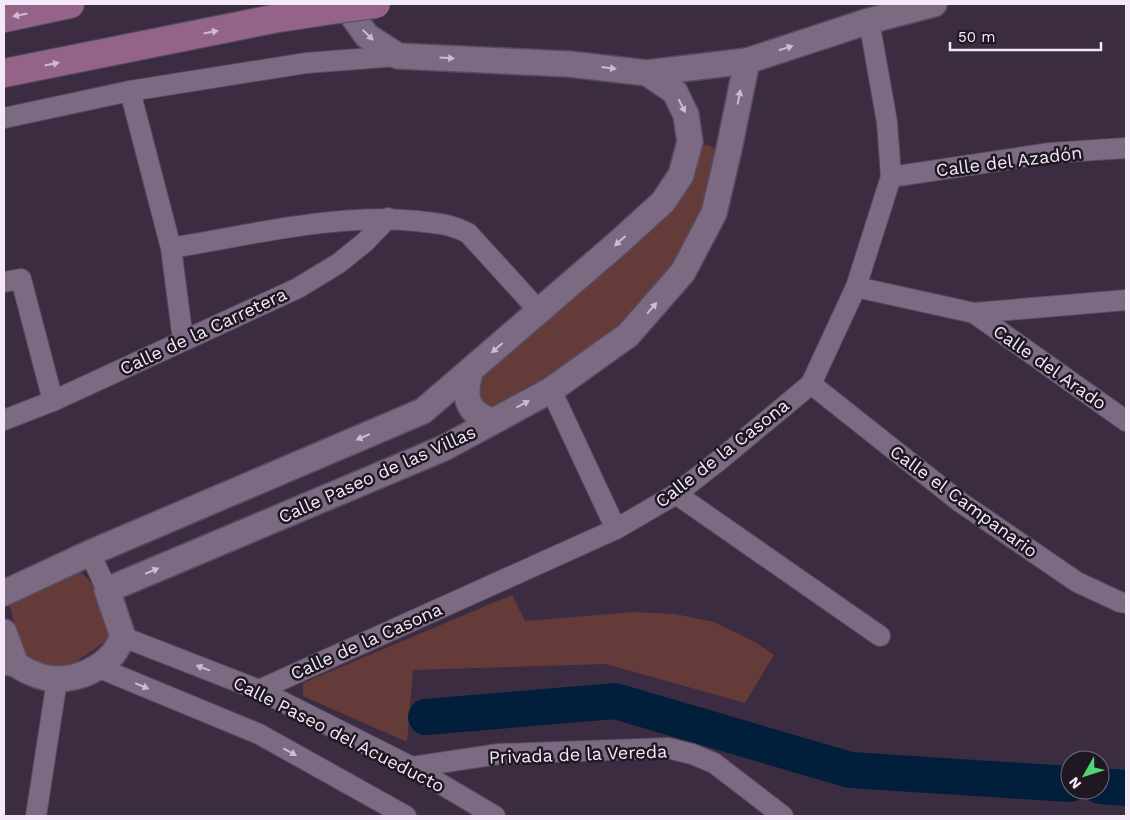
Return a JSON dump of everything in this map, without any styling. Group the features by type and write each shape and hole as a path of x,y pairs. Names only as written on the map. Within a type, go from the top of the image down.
{"main road":[{"path":"4,18 70,4"},
{"path":"4,74 273,19 341,7 376,4"}],"street":[{"path":"4,118 130,91 306,63 398,56 569,64 648,73 746,61 869,21 934,4"},
{"path":"341,7 351,14 367,36 398,56"},
{"name":"Calle de la Casona","path":"259,690 616,529 676,494 811,384 856,287 891,177 887,122 869,21"},
{"name":"Calle Paseo de las Villas","path":"107,590 444,448 551,390 628,335 684,272 714,213 746,61"},
{"path":"4,593 90,553 423,411 663,202 681,175 690,142 686,115 675,92 648,73"},
{"path":"130,91 171,248 183,340"},
{"path":"690,142 709,138 729,149"},
{"name":"Calle del Azadón","path":"891,177 1050,153 1126,148"},
{"path":"171,248 322,223 388,218 452,225 468,233 539,311"},
{"name":"Calle de la Carretera","path":"4,420 53,401 307,283 339,263 365,242 388,218"},
{"path":"12,280 53,401"},
{"name":"Calle del Arado","path":"856,287 974,313 1126,300"},
{"name":"Calle del Arado","path":"974,313 1126,421"},
{"path":"471,370 466,390 467,399 471,408 477,414 493,421"},
{"name":"Calle el Campanario","path":"811,384 960,502 1077,582 1126,603"},
{"path":"551,390 616,529"},
{"path":"676,494 880,636"},
{"path":"4,632 9,662 32,674 58,680 78,677 97,667 113,654 124,637 107,590 90,553"},
{"name":"Calle Paseo del Acueducto","path":"124,637 259,690 412,767 495,816"},
{"name":"Calle Paseo del Acueducto","path":"97,667 259,734 406,816"},
{"path":"36,816 58,680"},
{"name":"Privada de la Vereda","path":"412,767 499,754 668,748 692,754 714,763 783,816"}],"shaded area":[{"path":"708,145 720,152 708,212 680,269 615,338 500,411 477,400 477,373 662,212 695,146"},
{"path":"71,565 89,580 100,597 107,617 109,639 68,667 24,660 7,595"},
{"path":"512,595 525,621 633,612 675,614 714,622 755,642 774,655 745,703 606,664 413,670 407,742 303,696 303,683"}],"waterway":[{"path":"426,717 615,701 850,770 1060,783"},
{"path":"1110,787 1126,788"}]}
